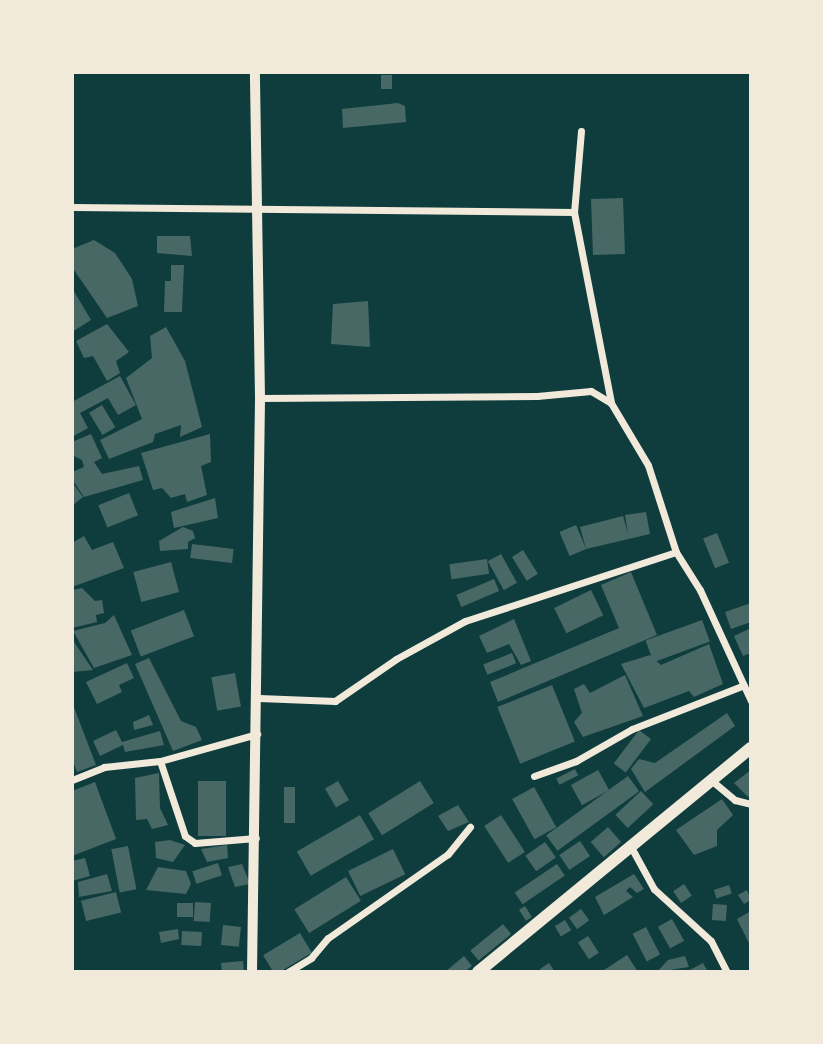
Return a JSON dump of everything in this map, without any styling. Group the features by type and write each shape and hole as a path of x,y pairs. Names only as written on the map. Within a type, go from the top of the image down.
{"main road":[{"path":"478,972 751,748"}],"street":[{"path":"253,972 259,734 260,398 255,72"},
{"path":"581,131 574,212 611,403 648,465 676,552 700,590 751,701"},
{"path":"72,207 256,211 574,212"},
{"path":"260,398 537,396 591,391 611,403"},
{"path":"259,698 335,701 396,659 465,621 676,552"},
{"path":"534,775 576,761 632,729 744,685"},
{"path":"72,780 115,764 160,761 259,734"},
{"path":"160,761 185,836 195,843 257,837"},
{"path":"711,780 736,800 751,804"},
{"path":"288,972 311,958 328,938 448,854 470,827"},
{"path":"631,847 654,889 711,941 727,972"}],"building":[{"path":"381,75 392,75 392,89 381,89"},
{"path":"398,103 405,106 406,122 343,128 342,109"},
{"path":"623,198 625,254 593,255 591,199"},
{"path":"157,236 190,236 192,256 157,253"},
{"path":"94,240 115,253 132,279 138,306 107,318 72,267 72,249"},
{"path":"171,265 184,265 182,312 164,312 165,281 171,281"},
{"path":"72,288 91,320 72,332"},
{"path":"368,301 370,347 331,344 333,304"},
{"path":"107,324 129,352 116,361 120,373 107,381 93,356 84,358 76,341"},
{"path":"166,327 185,361 202,427 180,437 181,425 155,434 153,442 109,459 100,440 142,419 126,378 152,358 150,336"},
{"path":"120,376 136,405 118,415 108,398 80,413 88,428 72,437 72,402"},
{"path":"102,405 115,427 103,435 89,413"},
{"path":"91,434 102,458 94,462 102,474 139,466 143,480 84,497 72,479 72,472 84,467 82,460 72,455 72,442"},
{"path":"210,434 211,462 201,466 207,495 187,502 185,494 171,498 162,488 153,490 141,453"},
{"path":"72,482 83,497 72,506"},
{"path":"129,493 138,515 107,528 98,505"},
{"path":"215,498 218,518 174,528 171,512"},
{"path":"646,512 650,534 586,549 580,527 623,516 628,534 625,515"},
{"path":"576,525 586,549 570,556 559,532"},
{"path":"183,527 193,531 195,538 188,542 188,549 160,551 159,541"},
{"path":"717,533 729,563 715,568 703,539"},
{"path":"84,536 92,550 113,542 124,568 72,587 72,543"},
{"path":"192,544 234,549 232,563 190,558"},
{"path":"523,550 538,574 527,581 512,557"},
{"path":"501,554 517,583 504,590 488,561"},
{"path":"487,559 489,574 451,579 449,564"},
{"path":"171,562 179,592 141,602 133,572"},
{"path":"631,572 657,635 498,702 490,682 619,628 601,585"},
{"path":"494,579 499,591 461,607 456,595"},
{"path":"82,588 95,601 102,600 104,613 96,615 97,622 72,628 72,590"},
{"path":"591,590 603,615 566,633 554,608"},
{"path":"751,603 751,622 731,629 725,612"},
{"path":"184,610 194,636 141,657 131,630"},
{"path":"114,615 132,655 94,668 73,631 105,623"},
{"path":"514,619 531,661 521,665 509,644 487,653 479,636"},
{"path":"702,620 710,642 653,662 646,641"},
{"path":"751,628 751,653 743,656 734,636"},
{"path":"72,639 93,670 72,672"},
{"path":"709,644 723,684 694,697 689,691 644,708 621,664 650,655 661,665"},
{"path":"512,653 516,663 487,675 483,665"},
{"path":"149,658 181,721 196,727 202,740 173,751 135,664"},
{"path":"127,663 134,678 119,685 122,692 97,704 86,682"},
{"path":"235,673 241,706 217,711 211,677"},
{"path":"625,675 643,716 583,737 574,722 582,713 574,689 584,684 590,693"},
{"path":"552,685 575,742 520,764 497,707"},
{"path":"72,702 96,765 77,772 72,758"},
{"path":"727,713 735,726 645,792 631,769 639,759 655,763"},
{"path":"149,715 153,725 134,730 133,722"},
{"path":"116,730 122,742 160,731 164,745 125,752 123,745 100,756 93,741"},
{"path":"639,730 651,739 626,773 614,764"},
{"path":"575,769 578,775 559,785 556,779"},
{"path":"598,770 609,790 582,805 571,785"},
{"path":"751,770 751,796 748,797 734,783"},
{"path":"159,773 160,808 168,825 152,829 147,819 136,820 135,778"},
{"path":"628,776 639,791 557,851 546,835"},
{"path":"198,781 226,781 226,836 198,836"},
{"path":"338,781 349,800 336,808 325,788"},
{"path":"420,781 434,803 382,835 368,813"},
{"path":"95,782 116,839 72,856 72,791"},
{"path":"284,787 295,787 295,823 284,823"},
{"path":"534,787 556,827 534,839 512,799"},
{"path":"641,791 653,804 628,828 615,815"},
{"path":"722,799 733,815 717,830 717,846 694,855 676,830"},
{"path":"458,805 469,822 448,831 438,816"},
{"path":"360,815 374,839 311,876 297,852"},
{"path":"501,815 525,852 508,863 484,826"},
{"path":"608,827 621,842 604,857 591,842"},
{"path":"170,840 185,845 173,862 156,858 155,842"},
{"path":"580,841 590,856 569,870 559,855"},
{"path":"545,842 556,858 536,871 525,856"},
{"path":"227,845 228,858 207,862 201,849"},
{"path":"128,846 136,889 120,892 111,849"},
{"path":"393,849 405,874 360,896 348,871"},
{"path":"85,858 90,876 72,881 72,861"},
{"path":"218,863 222,875 196,884 192,871"},
{"path":"242,864 250,884 235,887 228,867"},
{"path":"557,864 565,876 523,904 515,893"},
{"path":"158,867 186,871 191,884 186,894 146,890"},
{"path":"107,874 112,891 79,897 78,882"},
{"path":"634,874 644,889 637,893 630,887 626,891 633,897 604,915 595,897"},
{"path":"346,877 361,901 309,933 294,909"},
{"path":"684,884 692,896 681,903 673,891"},
{"path":"729,885 732,894 717,899 714,890"},
{"path":"747,890 751,900 744,904 738,895"},
{"path":"116,892 121,912 86,921 81,901"},
{"path":"195,902 211,903 210,922 194,921"},
{"path":"177,903 193,903 193,917 177,917"},
{"path":"713,904 727,905 726,921 712,920"},
{"path":"525,906 532,917 526,921 519,910"},
{"path":"581,909 589,920 577,929 569,918"},
{"path":"751,911 751,947 737,919"},
{"path":"672,919 684,941 670,949 658,927"},
{"path":"565,920 571,930 561,936 555,926"},
{"path":"503,924 511,934 479,961 470,950"},
{"path":"223,925 241,927 239,947 221,945"},
{"path":"646,927 660,955 647,961 633,934"},
{"path":"178,929 179,939 161,943 159,932"},
{"path":"182,931 202,932 201,946 181,945"},
{"path":"300,933 312,953 280,972 273,972 263,955"},
{"path":"588,936 599,953 589,959 578,943"},
{"path":"627,955 638,972 601,972"},
{"path":"464,956 472,966 464,972 445,972"},
{"path":"685,956 689,967 657,972 668,960"},
{"path":"243,961 244,972 222,972 221,963"},
{"path":"549,963 555,972 542,972 540,969"},
{"path":"703,963 708,972 686,972"}]}
